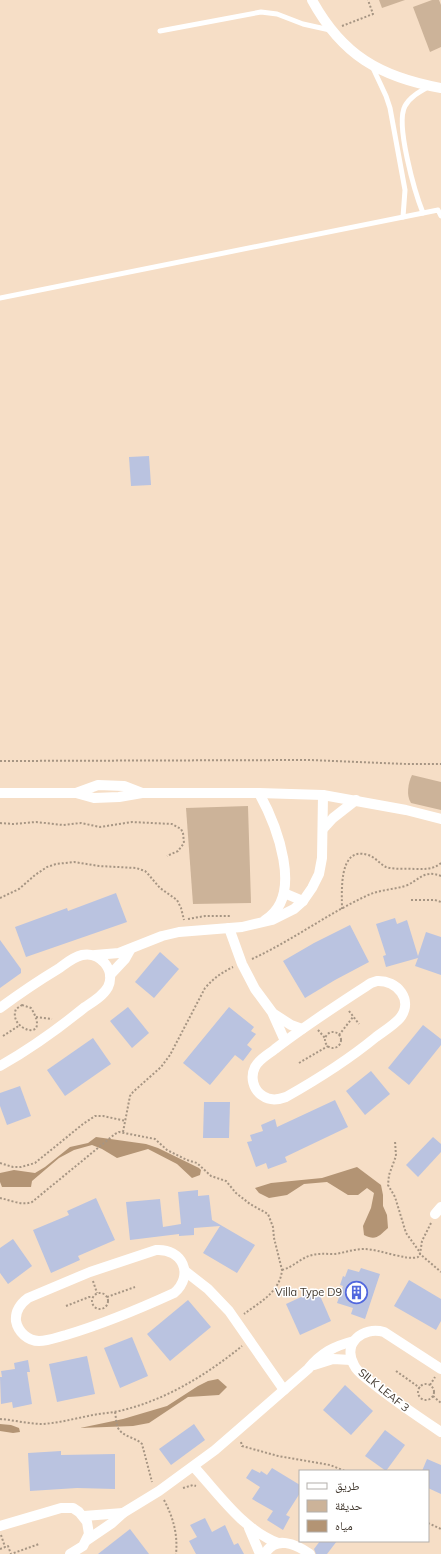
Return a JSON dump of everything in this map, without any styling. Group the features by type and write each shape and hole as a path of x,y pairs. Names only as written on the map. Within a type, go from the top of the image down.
{"street":[{"path":"312,0 331,30 356,55 371,65 399,78 441,88"},
{"path":"0,793 76,793 94,798 119,797 142,793 259,793 323,795 406,810 441,819"},
{"path":"259,793 276,828 285,876 284,893 281,902 276,911 269,918 260,923"},
{"path":"0,1008 28,988 82,955 119,953 130,950 162,936 179,932 228,928 260,923 283,916 294,909 303,901 319,874 322,858 323,795"},
{"path":"323,829 333,818 356,800"},
{"path":"284,893 303,901"},
{"path":"228,928 242,964 255,989 272,1012 281,1020 302,1029"},
{"path":"110,975 125,959 130,950"},
{"path":"0,1066 51,1034 104,992 110,981 110,975 105,963 95,955"},
{"path":"384,981 390,982 400,990 405,1001 404,1008 399,1019 359,1051 327,1073 286,1097 274,1100 267,1099 257,1091 254,1085 253,1073 259,1061 285,1041 342,1002 371,984 384,981"},
{"path":"272,1012 285,1041"},
{"path":"184,1271 182,1283 174,1293 95,1326 70,1334 38,1341 26,1337 18,1327 16,1313 22,1302 28,1298 58,1284 116,1263 156,1250 169,1251 180,1259 184,1271 219,1299 250,1339 284,1390"},
{"path":"70,1554 78,1550 87,1540 106,1528 123,1513 161,1496 236,1433 308,1369 317,1358 328,1350 341,1344 354,1341 365,1332 378,1330 384,1332 441,1369"},
{"name":"SILK LEAF 3","path":"354,1341 350,1353 351,1360 358,1371 416,1416 441,1432"},
{"path":"308,1369 324,1361 338,1359 351,1360"},
{"path":"194,1467 248,1527 262,1536 278,1543 288,1543 310,1554"},
{"path":"0,1526 61,1508 74,1508 84,1516 89,1528 87,1540"},
{"path":"84,1516 123,1513"},
{"path":"248,1527 260,1554"},
{"path":"265,1554 269,1548 278,1543"}],"lane":[{"path":"160,31 261,12 278,14 303,24 331,30"},
{"path":"371,65 390,108 405,190 403,217"},
{"path":"423,213 416,196 408,163 401,117 404,107 409,99 430,86"},
{"path":"0,298 438,210 441,216"}],"path":[{"path":"331,30 373,14 368,0"},
{"path":"0,761 309,760 400,764 441,764"},
{"path":"0,823 13,824 36,822 63,826 81,822 100,827 132,822 172,824 181,829 184,833 184,843 178,851 166,856"},
{"path":"342,909 344,868 348,860 355,855 368,855 382,864 392,868 426,869 441,863"},
{"path":"0,898 19,889 47,867 60,863 74,862 99,866 136,868 145,871 160,888 177,900 184,920"},
{"path":"123,1132 130,1096 161,1067 205,988 213,979 221,973 281,944 373,893 406,886 422,875 433,874 441,876"},
{"path":"411,900 435,900 441,902"},
{"path":"342,1002 359,1024"},
{"path":"25,1005 31,1008 36,1017 37,1025 35,1029 26,1030 20,1025 16,1018 15,1012 19,1006 25,1005"},
{"path":"339,1035 353,1016"},
{"path":"3,1036 20,1025"},
{"path":"334,1032 339,1035 341,1037 340,1044 334,1048 328,1046 325,1041 326,1036 334,1032"},
{"path":"299,1063 328,1046"},
{"path":"0,1163 13,1167 21,1167 35,1163 95,1116 103,1116 126,1121"},
{"path":"0,1198 28,1204 32,1202 119,1132 155,1139 167,1150 187,1160 197,1163 211,1176 226,1182 236,1193 250,1204 268,1214 272,1223 282,1276 275,1290 270,1295 236,1320"},
{"path":"395,1141 396,1156 389,1175 388,1185 398,1204 406,1233 420,1254 441,1272"},
{"path":"282,1270 295,1265 307,1256 315,1254 333,1254 362,1249 374,1250 395,1256 418,1257 420,1254 422,1241 438,1211"},
{"path":"107,1297 135,1287"},
{"path":"66,1306 100,1293 107,1297"},
{"path":"92,1297 92,1303 96,1308 99,1308 105,1306 108,1300 107,1297"},
{"path":"0,1419 32,1423 48,1423 66,1421 94,1414 114,1412 137,1406 178,1388 216,1365 250,1339"},
{"path":"396,1371 420,1388"},
{"path":"424,1384 430,1385 434,1390 433,1396 428,1400 422,1398 419,1393 420,1388 424,1384"},
{"path":"433,1396 441,1403"},
{"path":"114,1412 118,1428 123,1434 139,1440 142,1444 153,1483 174,1523 176,1535 176,1554"},
{"path":"242,1446 278,1456 330,1465 342,1470"},
{"path":"180,1489 193,1485 200,1488"},
{"path":"161,1496 169,1496"},
{"path":"429,1523 441,1528"},
{"path":"0,1533 5,1547"},
{"path":"0,1549 8,1546 11,1554 39,1544"}],"green space":[{"path":"379,0 405,0 382,8"},
{"path":"432,0 439,0 441,5 441,47 430,52 413,7"},
{"path":"412,775 441,782 441,810 411,803 408,797 408,789"},
{"path":"248,806 251,903 193,904 186,808"}],"water":[{"path":"96,1137 146,1144 158,1148 199,1168 201,1170 200,1175 192,1178 177,1164 148,1149 117,1158 92,1145 74,1150 59,1158 32,1181 31,1187 2,1187 0,1182 0,1173 14,1170 35,1173 70,1147 88,1143"},
{"path":"357,1167 381,1185 383,1206 387,1215 388,1228 374,1238 364,1235 363,1226 371,1208 374,1193 367,1188 358,1195 348,1195 327,1182 304,1184 287,1195 269,1198 259,1193 255,1188 271,1183 322,1178"},
{"path":"218,1379 227,1387 219,1395 188,1397 149,1423 133,1426 80,1428 123,1419 167,1406 198,1386 208,1381"},
{"path":"0,1424 11,1425 19,1428 20,1432 13,1433 0,1431"}],"building":[{"path":"149,456 151,485 131,486 129,457"},
{"path":"116,893 127,922 26,957 15,927 67,908 68,911"},
{"path":"395,918 397,924 407,920 418,956 426,932 441,937 441,975 415,966 418,958 386,967 383,956 386,955 376,924"},
{"path":"350,925 369,962 305,998 283,961"},
{"path":"0,940 21,969 21,973 0,988"},
{"path":"160,952 179,969 154,998 135,982"},
{"path":"128,1007 149,1033 132,1048 110,1021"},
{"path":"229,1007 254,1027 251,1031 256,1034 247,1045 252,1049 243,1061 235,1055 210,1085 183,1063"},
{"path":"423,1025 441,1039 441,1045 409,1085 388,1068"},
{"path":"93,1038 111,1064 65,1096 47,1070"},
{"path":"371,1071 390,1094 365,1115 346,1091"},
{"path":"20,1086 31,1116 7,1125 0,1106 0,1093"},
{"path":"335,1100 348,1127 285,1157 287,1162 268,1169 266,1163 256,1167 247,1142 252,1141 250,1135 263,1131 261,1125 275,1119 277,1127"},
{"path":"204,1102 230,1102 229,1138 203,1138"},
{"path":"433,1137 441,1144 441,1152 418,1177 406,1165"},
{"path":"198,1190 198,1196 209,1195 212,1220 255,1245 237,1273 203,1253 220,1226 194,1228 194,1235 179,1236 179,1234 130,1240 126,1202 160,1199 163,1227 181,1224 178,1192"},
{"path":"96,1198 115,1240 78,1256 80,1260 51,1273 33,1230 69,1215 67,1211"},
{"path":"13,1239 32,1266 8,1284 0,1273 0,1248"},
{"name":"Villa Type D9","path":"361,1268 380,1274 365,1319 351,1314 353,1308 337,1303 343,1286 340,1285 343,1276 345,1277 348,1269 359,1272"},
{"path":"409,1280 441,1299 441,1321 436,1330 394,1306"},
{"path":"314,1291 318,1291 331,1321 300,1335 286,1304"},
{"path":"188,1300 211,1327 170,1361 147,1334"},
{"path":"132,1337 148,1376 120,1388 104,1348"},
{"path":"87,1356 95,1394 57,1402 49,1364"},
{"path":"28,1360 30,1372 27,1372 32,1404 13,1408 12,1402 1,1404 1,1371 15,1369 14,1363"},
{"path":"345,1385 373,1411 351,1435 323,1410"},
{"path":"194,1424 205,1440 171,1465 159,1449"},
{"path":"385,1430 405,1445 387,1470 365,1456"},
{"path":"61,1451 61,1455 115,1454 115,1489 77,1488 30,1491 28,1453"},
{"path":"427,1459 441,1465 441,1494 429,1488 429,1470 422,1470"},
{"path":"272,1468 299,1484 299,1495 286,1515 290,1517 283,1530 267,1520 273,1511 252,1499 260,1487 246,1478 252,1469 260,1473 261,1471 267,1475"},
{"path":"205,1518 212,1532 225,1525 234,1545 238,1543 244,1554 196,1554 189,1541 197,1537 190,1525"},
{"path":"130,1529 149,1554 98,1554"},
{"path":"319,1542 336,1542 327,1554 316,1554 314,1549"}],"place":[{"name":"Villa Type D9","path":"357,1292"}]}
